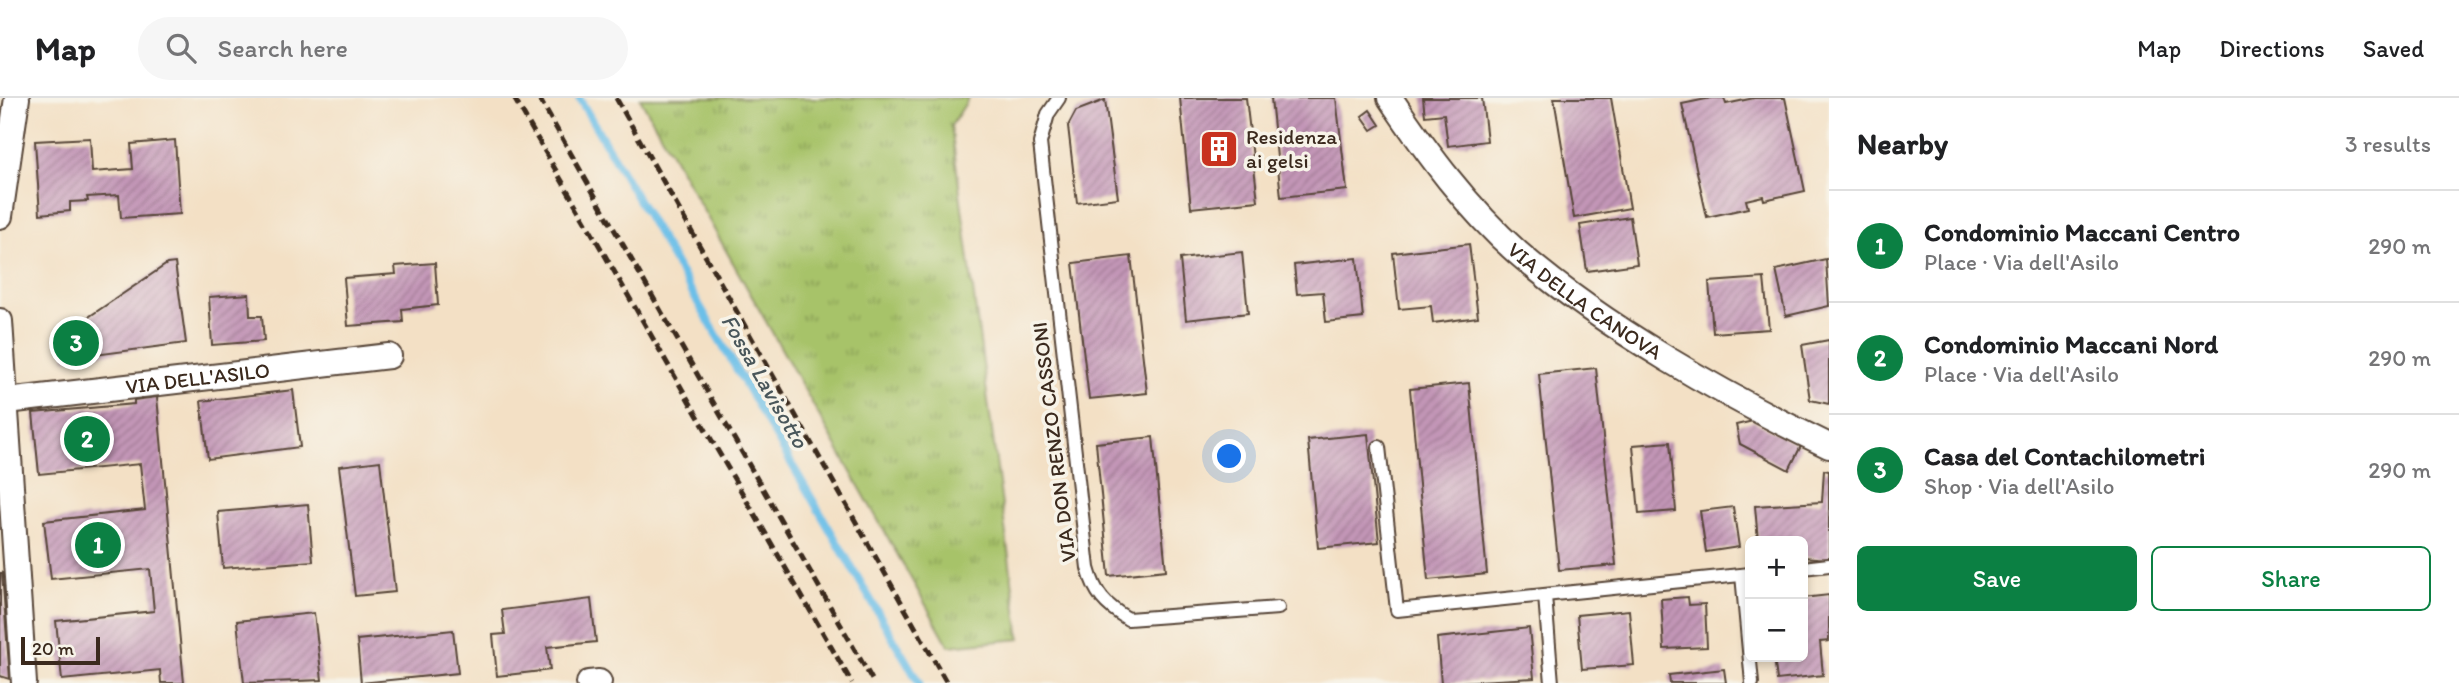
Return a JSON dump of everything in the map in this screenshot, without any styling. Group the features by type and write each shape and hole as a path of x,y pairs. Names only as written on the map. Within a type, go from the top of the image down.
{"street":[{"path":"0,216 6,125 17,98"},
{"name":"VIA DELLA CANOVA","path":"1390,98 1426,151 1517,253 1596,313 1721,388 1829,446"},
{"path":"0,321 24,683"},
{"name":"VIA DELL'ASILO","path":"7,401 389,356"},
{"path":"589,683 599,682"}],"lane":[{"name":"VIA DON RENZO CASSONI","path":"1059,98 1048,114 1040,143 1088,568 1094,590 1107,607 1128,619 1278,608"},
{"path":"1379,447 1397,610 1745,574"},
{"path":"1808,567 1829,565"},
{"path":"1545,596 1552,683"},
{"path":"1747,599 1752,683"}],"green space":[{"path":"640,98 969,98 951,126 1020,639 949,646"}],"building":[{"name":"Residenza ai gelsi","path":"1180,98 1246,98 1258,201 1191,208"},
{"name":"Residenza ai gelsi","path":"1271,98 1336,98 1347,190 1281,197"},
{"path":"1423,98 1482,98 1487,141 1448,146 1444,114 1425,116"},
{"path":"1554,98 1611,98 1630,208 1574,218"},
{"path":"1724,98 1726,104 1754,98 1785,98 1805,191 1764,200 1763,196 1746,200 1748,208 1707,217 1682,104"},
{"path":"1105,100 1118,198 1077,203 1068,126 1076,111"},
{"path":"1370,110 1380,125 1372,130 1362,116"},
{"path":"90,138 92,172 133,169 131,144 175,140 180,214 121,218 119,195 87,197 88,201 70,202 70,211 40,214 35,141"},
{"path":"1630,217 1637,264 1587,271 1580,225"},
{"path":"1469,244 1478,317 1433,323 1431,306 1399,309 1393,253"},
{"path":"1242,252 1248,313 1186,320 1180,259"},
{"path":"1131,256 1147,393 1089,399 1073,263"},
{"path":"1357,258 1363,318 1326,322 1323,292 1297,294 1294,265"},
{"path":"1826,259 1829,306 1786,316 1776,270"},
{"path":"175,263 186,343 65,359 62,335 167,264"},
{"path":"435,263 438,305 402,309 403,322 348,326 344,278 396,274 395,266"},
{"path":"1764,278 1769,329 1713,333 1709,282"},
{"path":"249,294 250,316 262,316 264,341 212,345 209,297"},
{"path":"1829,340 1829,404 1810,400 1802,345"},
{"path":"1596,368 1616,565 1559,570 1539,374"},
{"path":"1469,383 1487,574 1428,580 1410,389"},
{"path":"293,390 300,447 208,459 201,401"},
{"path":"157,397 184,683 161,683 160,670 62,680 56,621 154,611 150,569 51,579 44,521 145,510 140,464 39,474 33,413 134,404 134,400"},
{"path":"1753,421 1801,446 1789,470 1740,444 1736,425"},
{"path":"1368,434 1379,542 1318,548 1308,440"},
{"path":"1153,437 1166,570 1109,576 1096,443"},
{"path":"1670,442 1676,511 1639,514 1633,445"},
{"path":"380,461 395,592 355,596 339,466"},
{"path":"1824,470 1829,471 1829,559 1808,557 1808,536 1758,536 1755,506 1822,502"},
{"path":"308,504 313,561 223,568 218,512"},
{"path":"1733,507 1739,547 1706,552 1700,511"},
{"path":"2,573 10,679 0,676"},
{"path":"1829,595 1829,641 1820,642 1823,675 1777,680 1775,662 1808,662 1808,597"},
{"path":"1688,597 1689,605 1705,604 1707,647 1664,649 1661,599"},
{"path":"591,599 596,642 547,647 550,670 497,676 493,635 505,634 502,610"},
{"path":"1629,610 1634,665 1582,669 1577,615"},
{"path":"314,613 322,680 244,683 237,621"},
{"path":"1529,628 1534,678 1441,683 1437,638"},
{"path":"453,630 458,673 361,683 357,640"},
{"path":"1724,669 1726,683 1670,683 1669,675"}],"waterway":[{"name":"Fossa Lavisotto","path":"579,98 919,683"}],"railway":[{"path":"514,98 852,683"},
{"path":"539,98 874,683"},
{"path":"616,98 947,683"}],"place":[{"name":"Residenza ai gelsi","path":"1219,149"},
{"name":"Casa del Contachilometri","path":"76,343"},
{"name":"Condominio Maccani Nord","path":"87,439"},
{"name":"Condominio Maccani Centro","path":"98,545"}]}
